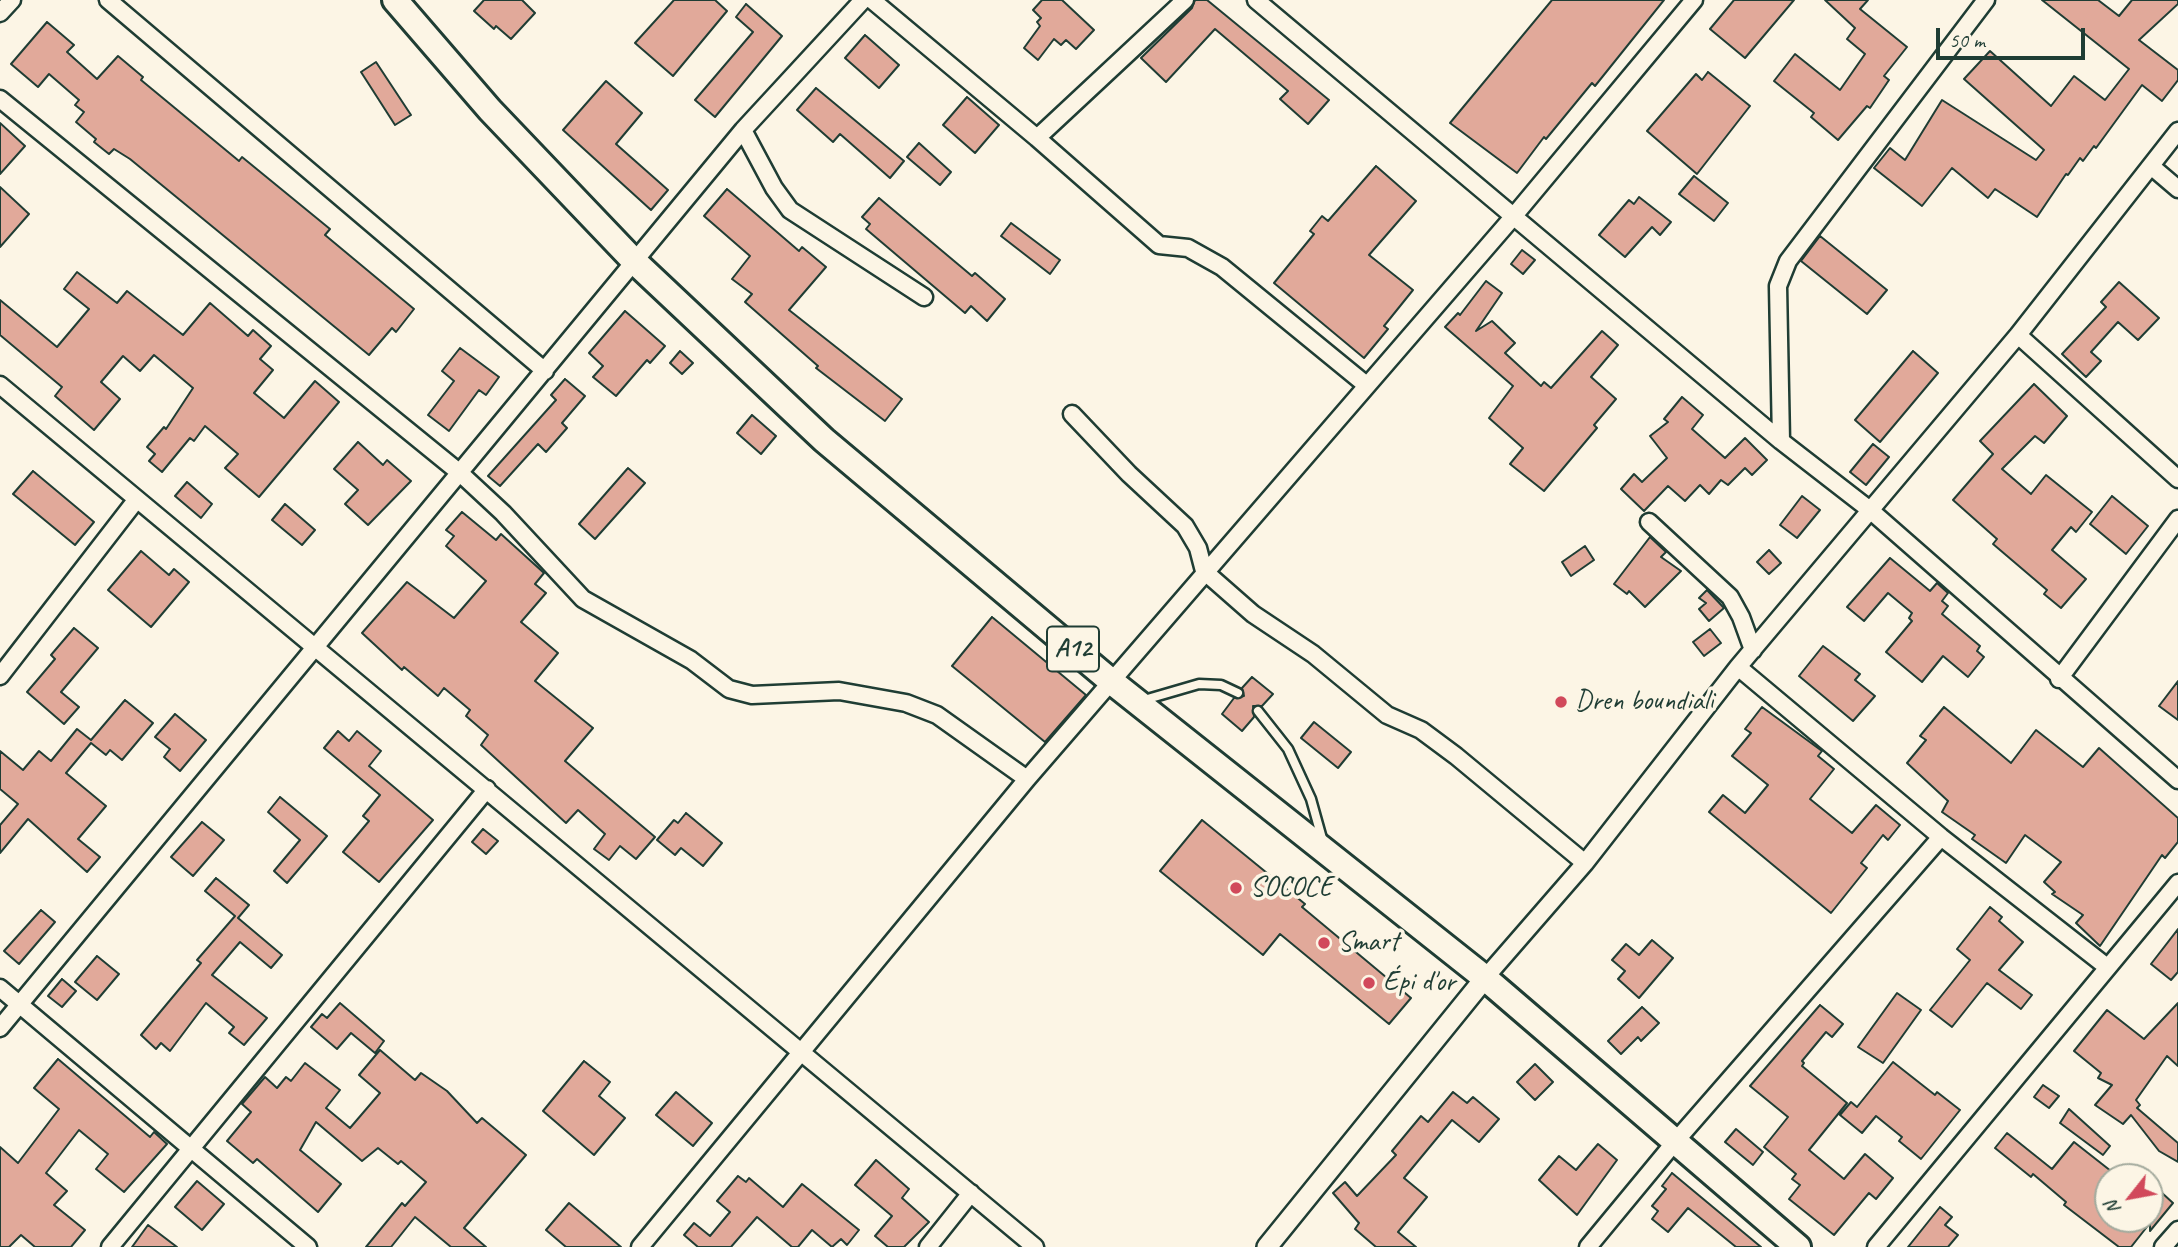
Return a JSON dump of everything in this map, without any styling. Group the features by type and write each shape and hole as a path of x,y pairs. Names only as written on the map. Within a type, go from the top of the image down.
{"main road":[{"name":"A12","path":"395,0 490,110 635,262 824,440 1112,682 1485,978 1798,1247"}],"street":[{"path":"0,13 12,0"},
{"path":"108,0 545,371"},
{"path":"0,1028 743,130 863,0"},
{"path":"872,0 1037,138 1159,246 1188,248 1222,267 1365,384"},
{"path":"1037,138 1185,0"},
{"path":"1256,0 1781,441 1870,510 2178,780"},
{"path":"640,1247 1027,779 1365,384 1513,217 1694,0"},
{"path":"1781,441 1778,286 1788,261 1986,0"},
{"path":"0,99 460,473 503,513 583,599 691,660 729,689 752,695 839,691 906,703 937,715 1027,779"},
{"path":"743,130 774,188 790,210 924,297"},
{"path":"1267,1247 1485,978 1585,863 1738,667 2018,335 2178,131"},
{"path":"2151,166 2178,188"},
{"path":"2018,335 2178,479"},
{"path":"0,385 1035,1247"},
{"path":"1072,414 1129,474 1185,526 1198,548 1204,571 1253,614 1313,654 1387,715 1421,730 1456,756 1585,863"},
{"path":"0,676 137,499"},
{"path":"2059,678 2178,520"},
{"path":"1649,522 1730,597 1753,650"},
{"path":"1738,667 1941,838 2107,967"},
{"path":"110,1247 487,789"},
{"path":"1588,1247 1674,1143 1941,838"},
{"path":"1876,1247 2178,883"},
{"path":"0,988 309,1247"},
{"path":"928,1247 971,1193"},
{"path":"2163,1247 2178,1230"}],"lane":[{"path":"1137,702 1199,684 1221,685 1238,693"},
{"path":"1258,712 1288,749 1311,799 1325,849"}],"building":[{"path":"484,0 522,0 535,13 511,39 496,26 494,29 474,11"},
{"path":"674,0 715,0 727,11 673,76 635,43"},
{"path":"1042,0 1062,0 1094,30 1076,49 1066,40 1061,45 1054,39 1038,60 1024,48 1040,26 1037,22 1041,18 1033,10"},
{"path":"1195,0 1207,0 1329,100 1308,124 1280,99 1288,91 1215,29 1166,82 1141,58 1192,8"},
{"path":"1552,0 1664,0 1595,86 1592,83 1546,139 1544,137 1517,173 1450,123"},
{"path":"1734,0 1794,0 1745,58 1710,29"},
{"path":"1825,0 1868,0 1860,9 1907,47 1884,76 1889,80 1870,108 1867,106 1838,140 1811,117 1814,113 1774,81 1795,54 1840,90 1865,54 1847,39 1855,28"},
{"path":"2042,0 2098,0 2119,16 2132,0 2178,0 2178,4 2139,40 2178,70 2178,80 2162,101 2142,85 2096,148 2094,146 2083,161 2080,158 2068,175 2066,174 2037,217 1995,189 1988,198 1952,168 1922,206 1874,168 1890,148 1905,160 1942,100 2036,160 2044,150 1964,79 1990,51 2051,106 2074,76 2105,100 2129,69"},
{"path":"746,4 782,36 715,117 695,100 753,32 736,17"},
{"path":"47,22 74,45 67,52 97,79 118,56 143,77 141,80 239,161 242,157 330,229 325,235 414,309 396,332 392,328 369,355 130,159 114,149 109,154 94,142 96,139 76,122 84,112 75,105 79,100 49,74 38,87 11,64"},
{"path":"865,35 899,65 879,88 845,58"},
{"path":"376,62 411,115 395,125 361,72"},
{"path":"1708,72 1750,106 1697,174 1647,131 1696,74 1702,80"},
{"path":"606,81 642,113 616,144 668,190 651,210 563,130"},
{"path":"816,88 904,161 890,178 840,134 833,142 797,110"},
{"path":"967,97 999,125 975,153 943,125"},
{"path":"0,123 25,146 0,174"},
{"path":"919,143 951,172 940,185 907,157"},
{"path":"1376,166 1416,201 1369,255 1413,290 1384,326 1388,329 1364,358 1274,283 1314,234 1310,231 1322,216 1328,221"},
{"path":"1694,176 1728,203 1714,221 1679,194"},
{"path":"0,187 29,214 0,247"},
{"path":"727,189 799,251 802,247 826,267 789,310 902,399 885,421 816,368 818,366 745,302 752,294 732,279 750,256 704,216"},
{"path":"1639,197 1671,222 1660,235 1652,227 1625,257 1599,235 1629,200 1634,204"},
{"path":"879,198 972,276 975,273 1005,299 987,321 971,306 965,313 866,229 870,224 862,217"},
{"path":"1011,223 1060,260 1050,274 1001,236"},
{"path":"1820,236 1887,290 1867,314 1801,261"},
{"path":"1522,250 1535,260 1523,274 1511,264"},
{"path":"77,272 117,303 127,291 183,335 210,303 248,336 253,330 271,346 260,359 273,370 254,393 284,418 315,381 339,402 259,497 225,468 238,454 205,426 194,441 190,438 162,472 149,461 155,454 147,447 164,427 166,429 193,388 154,355 140,371 123,356 101,382 120,399 94,430 55,396 62,387 0,335 0,300 57,347 89,309 64,289"},
{"path":"1486,281 1502,293 1476,331 1492,321 1515,343 1505,353 1541,386 1544,382 1551,388 1602,331 1618,345 1591,377 1616,399 1594,425 1597,428 1544,491 1510,464 1523,448 1489,418 1513,386 1445,327 1458,313 1460,315"},
{"path":"2119,282 2159,318 2138,340 2118,322 2091,352 2101,361 2086,377 2062,354 2106,307 2101,302"},
{"path":"625,311 665,346 650,363 647,360 616,396 593,377 603,366 589,353"},
{"path":"460,348 499,377 486,395 479,390 449,431 428,415 454,381 442,371"},
{"path":"680,351 693,363 682,374 670,363"},
{"path":"1913,351 1938,373 1880,442 1855,420"},
{"path":"565,379 585,396 562,423 567,428 546,452 538,444 500,486 488,476 556,400 551,395"},
{"path":"2034,384 2067,416 2044,443 2035,436 2002,469 2031,494 2046,475 2092,512 2076,532 2071,527 2052,550 2086,579 2061,608 2044,594 2047,590 1993,544 1997,539 1953,500 1993,454 1980,441"},
{"path":"1682,397 1703,415 1692,429 1725,458 1745,438 1767,460 1752,475 1745,468 1728,485 1721,480 1709,494 1700,485 1685,501 1668,486 1644,511 1621,489 1634,474 1642,482 1667,458 1650,436 1668,422 1664,419"},
{"path":"752,415 776,436 761,454 737,433"},
{"path":"358,442 383,465 387,460 411,481 368,525 345,504 358,490 334,469"},
{"path":"1873,444 1889,457 1866,485 1850,472"},
{"path":"628,468 645,483 595,539 579,524"},
{"path":"33,471 94,522 75,545 13,494"},
{"path":"187,482 212,504 201,518 175,496"},
{"path":"1802,496 1820,510 1797,538 1780,525"},
{"path":"2112,496 2148,526 2126,554 2090,524"},
{"path":"285,504 315,530 302,545 272,520"},
{"path":"462,512 496,540 501,534 544,573 535,584 546,593 521,622 558,653 535,681 593,728 565,761 655,837 636,859 620,846 609,860 594,849 605,834 578,810 566,823 481,745 488,735 466,716 470,710 444,688 438,696 404,667 402,670 362,633 407,582 454,618 486,581 446,546 454,536 446,530"},
{"path":"1650,537 1666,552 1661,557 1681,571 1645,607 1629,591 1627,594 1614,584"},
{"path":"1585,546 1594,560 1571,576 1562,562"},
{"path":"1769,550 1781,563 1769,574 1757,562"},
{"path":"141,551 169,575 174,569 189,582 151,627 108,590"},
{"path":"1890,558 1930,591 1937,583 1948,593 1942,601 1948,606 1942,614 1980,646 1977,651 1984,657 1968,677 1943,656 1922,682 1886,652 1912,621 1909,618 1912,613 1888,593 1864,621 1847,607"},
{"path":"1707,590 1724,608 1709,621 1699,609 1706,603 1699,598"},
{"path":"992,617 1086,695 1045,742 952,666"},
{"path":"74,628 98,648 61,692 79,707 64,724 27,692 55,659 51,655"},
{"path":"1710,629 1721,643 1704,656 1693,642"},
{"path":"1823,646 1860,674 1855,680 1875,696 1853,721 1799,676"},
{"path":"1252,677 1273,694 1262,706 1253,706 1254,717 1242,731 1222,714 1234,698 1244,696 1242,688"},
{"path":"2178,681 2178,720 2159,706"},
{"path":"125,700 153,723 122,760 110,750 106,755 91,743 66,773 106,806 78,839 100,857 87,872 28,819 0,853 0,825 18,804 0,789 0,751 23,770 39,751 51,761 77,729 91,740"},
{"path":"1762,707 1822,751 1818,756 1834,769 1810,799 1852,833 1876,805 1900,825 1888,840 1883,835 1861,863 1867,868 1831,913 1709,812 1723,795 1745,813 1768,785 1732,756 1751,733 1745,729"},
{"path":"1944,707 2011,763 2036,730 2083,767 2099,748 2178,818 2178,842 2165,858 2162,855 2100,946 2076,923 2083,915 2052,894 2055,892 2044,882 2061,862 2025,835 2006,863 1972,839 1975,835 1942,812 1948,801 1907,763 1926,740 1920,736"},
{"path":"175,714 206,740 180,771 164,757 170,749 155,737"},
{"path":"1314,722 1351,752 1338,768 1301,738"},
{"path":"338,731 349,741 357,731 381,751 369,766 433,820 379,882 343,852 369,821 363,816 380,795 324,748"},
{"path":"280,797 327,836 287,883 274,871 300,840 268,812"},
{"path":"686,813 722,843 703,866 681,848 675,855 657,840 674,820 678,823"},
{"path":"1202,820 1305,904 1302,907 1411,998 1389,1024 1280,934 1263,955 1160,871"},
{"path":"202,822 224,840 193,876 171,857"},
{"path":"483,829 498,841 486,854 472,842"},
{"path":"216,878 249,905 238,918 282,955 271,968 240,942 212,975 267,1018 244,1045 229,1033 234,1027 206,1003 170,1051 161,1043 156,1049 141,1035 201,963 197,960 235,916 205,891"},
{"path":"1990,907 2002,917 1999,921 2023,942 1999,970 2032,995 2021,1009 1987,983 1952,1027 1930,1010 1970,960 1957,949"},
{"path":"41,910 55,922 19,964 4,951"},
{"path":"2178,929 2178,972 2171,980 2151,964"},
{"path":"1652,940 1673,958 1639,998 1618,979 1625,971 1612,960 1626,944 1639,955"},
{"path":"97,956 119,974 97,1000 75,982"},
{"path":"62,979 76,991 62,1007 48,996"},
{"path":"1897,993 1921,1010 1883,1063 1858,1047"},
{"path":"340,1003 384,1041 375,1053 351,1033 337,1049 311,1027 322,1014 327,1018"},
{"path":"2178,1003 2178,1066 2167,1056 2136,1100 2140,1105 2137,1108 2178,1143 2178,1162 2159,1151 2131,1115 2123,1124 2095,1105 2112,1085 2098,1078 2101,1073 2074,1051 2107,1010 2144,1039"},
{"path":"1820,1005 1843,1024 1832,1037 1826,1032 1802,1061 1802,1066 1847,1103 1809,1150 1844,1179 1865,1154 1893,1178 1876,1199 1869,1193 1834,1235 1789,1199 1800,1185 1792,1179 1796,1174 1764,1147 1788,1117 1750,1086"},
{"path":"1642,1007 1659,1023 1641,1041 1638,1037 1621,1054 1608,1041"},
{"path":"380,1050 415,1080 421,1073 447,1091 477,1123 482,1118 526,1155 464,1228 486,1247 451,1247 415,1217 391,1247 366,1247 402,1203 405,1206 426,1182 401,1161 398,1164 378,1148 362,1161 316,1122 300,1150 341,1184 318,1212 257,1159 253,1163 227,1141 251,1112 242,1104 265,1077 277,1088 286,1077 291,1081 305,1063 340,1090 326,1108 350,1128 380,1093 359,1075"},
{"path":"58,1059 150,1137 154,1132 167,1144 124,1192 96,1169 108,1154 79,1130 46,1173 67,1191 54,1205 85,1230 71,1247 35,1247 21,1235 9,1247 0,1247 0,1147 18,1163 59,1109 34,1088"},
{"path":"584,1061 610,1082 599,1096 625,1118 594,1155 543,1111"},
{"path":"1893,1062 1935,1095 1937,1092 1960,1110 1921,1159 1899,1141 1902,1137 1876,1116 1862,1133 1840,1115 1851,1102 1857,1107"},
{"path":"1535,1064 1553,1082 1535,1100 1517,1082"},
{"path":"2043,1085 2059,1096 2049,1108 2034,1097"},
{"path":"676,1092 712,1123 693,1146 656,1115"},
{"path":"1453,1092 1467,1103 1473,1097 1499,1119 1479,1142 1452,1120 1404,1178 1427,1197 1398,1232 1416,1247 1376,1247 1355,1229 1359,1223 1333,1193 1345,1182 1357,1196 1396,1155 1392,1151 1421,1116 1428,1122"},
{"path":"2069,1109 2110,1146 2103,1155 2060,1123"},
{"path":"1736,1129 1763,1152 1753,1165 1725,1142"},
{"path":"2007,1133 2052,1169 2074,1142 2101,1163 2094,1163 2094,1228 2064,1205 2066,1202 2033,1174 2031,1177 1995,1148"},
{"path":"1598,1144 1617,1160 1577,1215 1539,1180 1559,1156 1576,1170"},
{"path":"876,1160 909,1189 902,1198 929,1222 904,1247 888,1247 875,1236 892,1216 855,1185"},
{"path":"1672,1173 1761,1247 1736,1247 1688,1208 1668,1232 1652,1219 1658,1211 1652,1206 1666,1189 1662,1186"},
{"path":"738,1176 746,1182 749,1178 783,1207 802,1184 859,1230 847,1245 841,1239 832,1247 812,1230 798,1247 792,1247 757,1217 731,1247 698,1247 684,1235 694,1223 710,1236 730,1212 717,1201"},
{"path":"197,1181 224,1204 202,1230 175,1207"},
{"path":"2164,1195 2173,1203 2164,1214"},
{"path":"569,1203 621,1247 566,1247 546,1230"},
{"path":"1940,1207 1952,1217 1945,1225 1958,1235 1948,1247 1908,1247"},
{"path":"148,1225 177,1247 132,1247"},
{"path":"2101,1233 2142,1233 2131,1247 2119,1247"}],"place":[{"name":"Dren boundiali","path":"1561,702"},
{"name":"SOCOCE","path":"1236,888"},
{"name":"Smart","path":"1324,943"},
{"name":"Épi d'or","path":"1369,983"}]}
